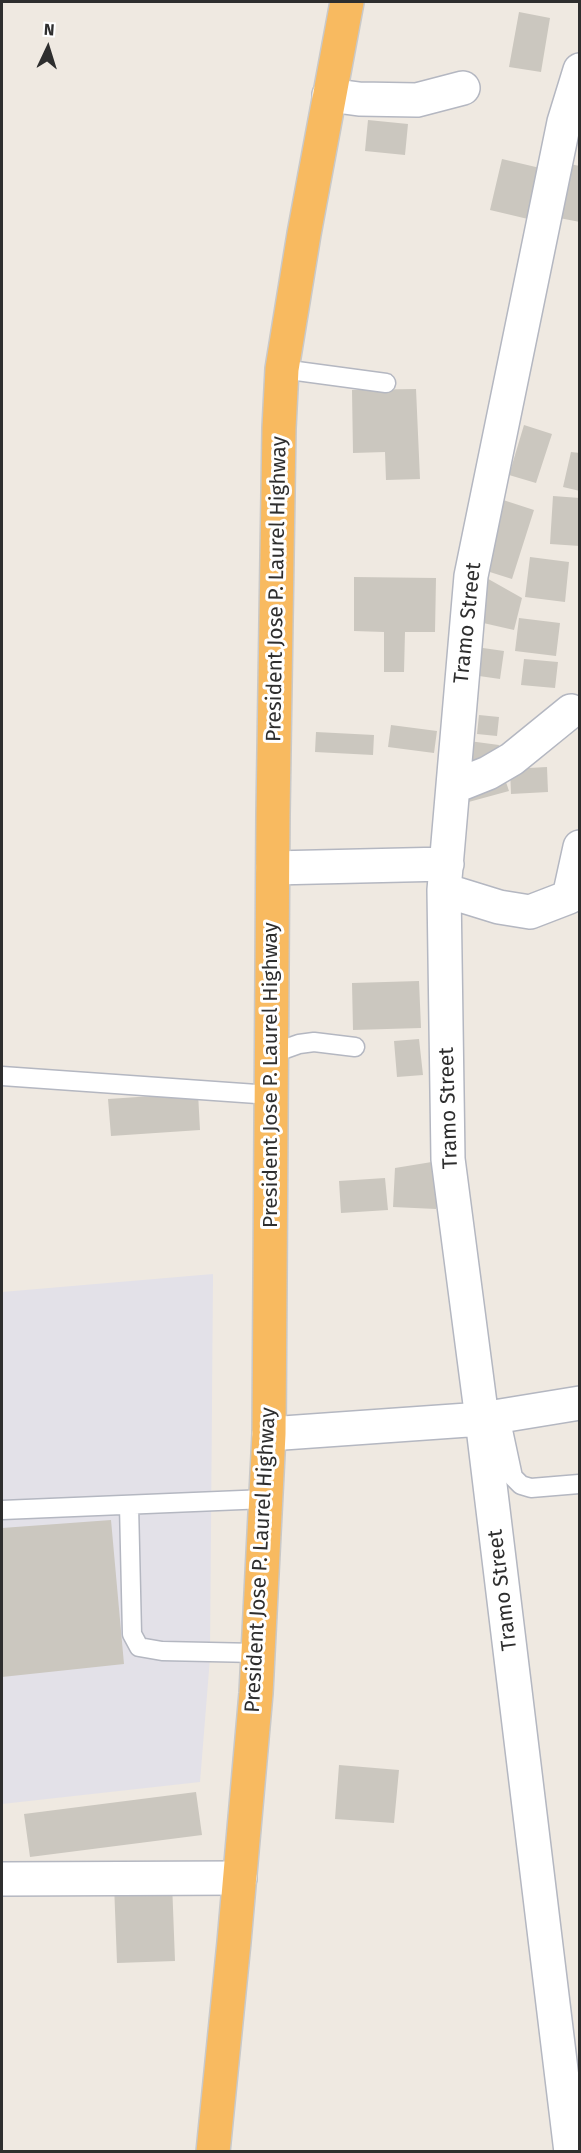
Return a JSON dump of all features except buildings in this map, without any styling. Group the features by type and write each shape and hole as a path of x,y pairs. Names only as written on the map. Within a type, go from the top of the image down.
{"highway":[{"name":"President Jose P. Laurel Highway","path":"213,2151 240,1878 257,1653 269,1434 273,868 279,428 282,369 347,2"}],"street":[{"name":"Tramo Street","path":"571,2151 491,1417 448,1159 446,877 471,576 564,122 579,69"},
{"path":"329,94 359,99 417,100 463,88"},
{"path":"453,787 488,773 512,759 571,711"},
{"path":"273,868 446,877 500,908 530,912 569,897 579,847"},
{"path":"269,1434 491,1417 579,1403"},
{"path":"2,1879 240,1878"}],"lane":[{"path":"282,369 386,383"},
{"path":"271,1054 299,1044 314,1042 355,1047"},
{"path":"2,1076 271,1095"},
{"path":"491,1417 513,1477 521,1485 531,1488 579,1484"},
{"path":"2,1510 266,1499"},
{"path":"129,1505 132,1634 139,1647 162,1651 257,1653"}],"shaded area":[{"path":"213,1274 210,1658 200,1782 2,1804 2,1292"}]}
